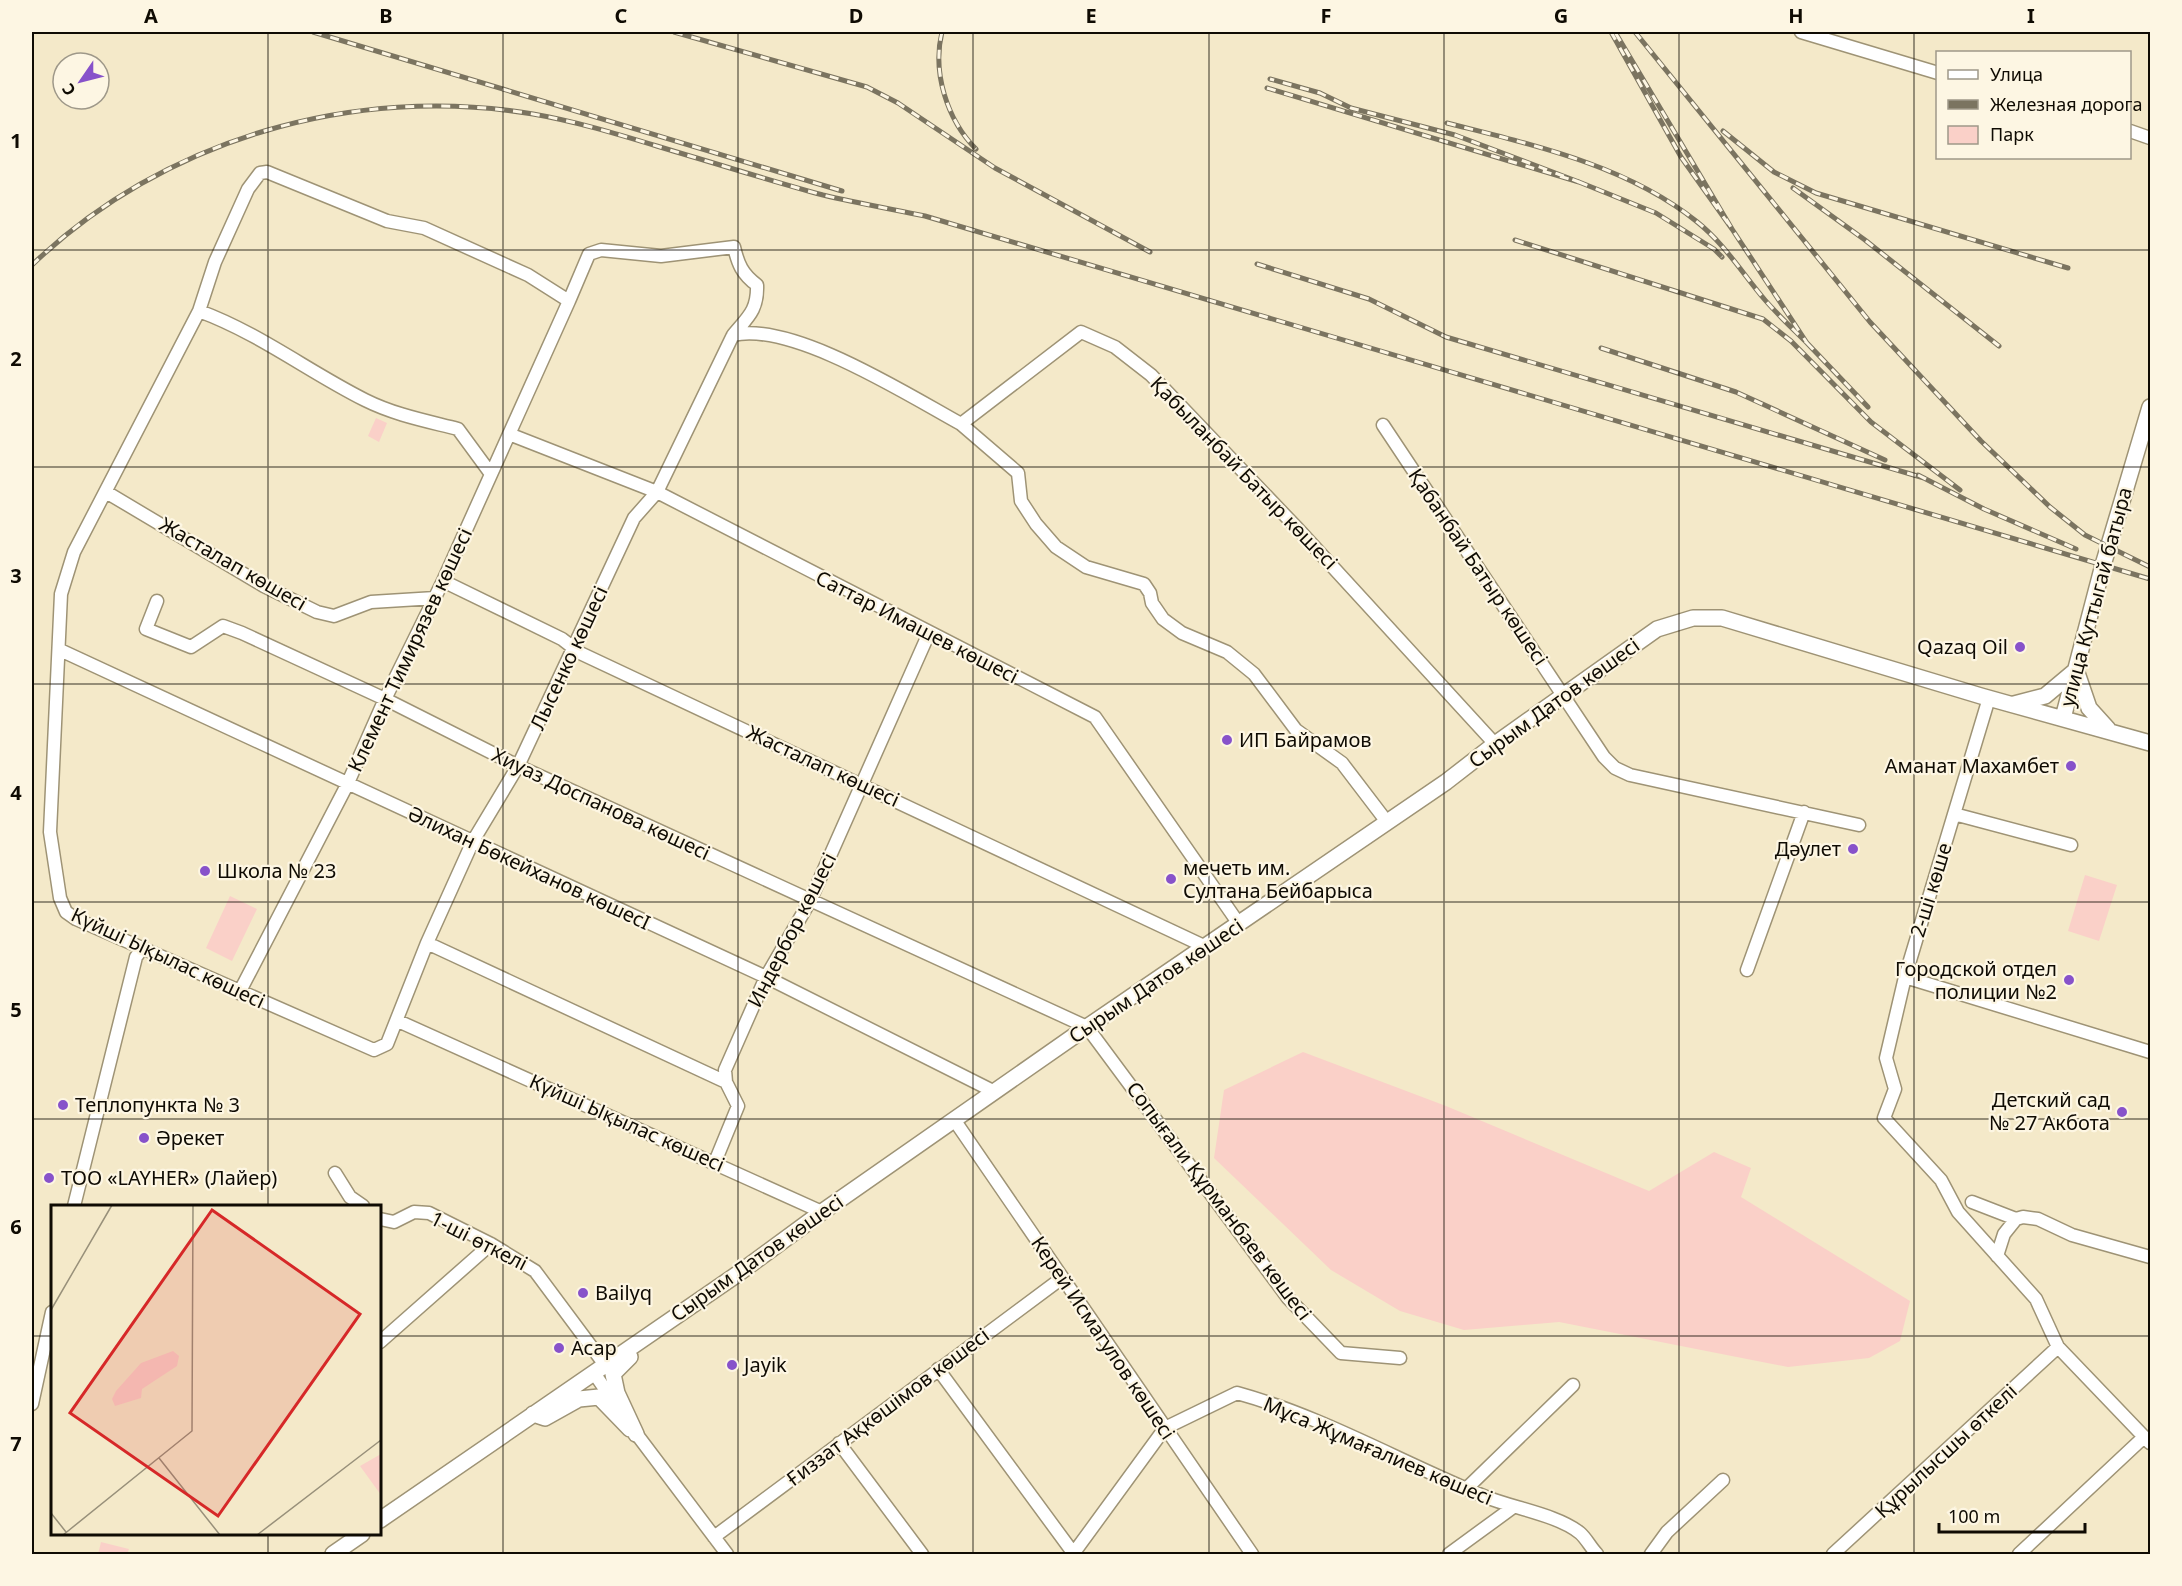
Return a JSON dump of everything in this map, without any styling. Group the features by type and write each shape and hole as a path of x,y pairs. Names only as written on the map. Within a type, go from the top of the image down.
{"main road":[{"name":"улица Куттыгай батыра","path":"2063,718 2103,565 2151,407"},
{"name":"Сырым Датов көшесі","path":"381,1519 600,1369 657,1327 739,1273 822,1212 1087,1027 1387,822 1657,629 1693,618 1722,618 1989,698 2151,743"},
{"path":"2012,704 2045,696 2076,670 2089,708 2110,731"},
{"path":"636,1434 618,1394 613,1374 622,1362 650,1343 657,1327"},
{"path":"533,1414 545,1418 579,1399 599,1397 636,1434"},
{"path":"333,1554 359,1535"}],"street":[{"path":"1801,32 1936,72"},
{"path":"2131,131 2151,138"},
{"name":"Күйші Ықылас көшесі","path":"380,1049 375,1050 238,993 76,919 66,912 60,898 50,832 61,594 74,552 199,311 214,262 248,189 260,173 267,172 387,221 424,228 528,275 569,301"},
{"path":"569,301 589,254 601,250 661,256 734,247 738,265 746,277 757,285 758,301 751,314 733,335"},
{"name":"Клемент Тимирязев көшесі","path":"238,993 347,785 385,699 443,581 569,301"},
{"path":"199,311 230,322 271,344 366,401 402,416 458,429 491,474"},
{"path":"733,335 746,332 789,341 834,355 961,424 1018,473 1021,501 1036,524 1056,547 1086,567 1144,584 1150,593 1152,603 1163,619 1182,633 1227,652 1254,674 1296,730 1342,763 1387,822"},
{"name":"Қабыланбай Батыр көшесі","path":"961,424 1081,333 1115,347 1151,375 1298,529 1495,744"},
{"name":"Лысенко көшесі","path":"380,1049 387,1044 398,1021 427,943 473,841 518,766 634,518 657,492 733,335"},
{"name":"Қабанбай Батыр көшесі","path":"1383,425 1565,695 1604,757 1615,768 1630,776 1859,825"},
{"name":"Саттар Имашев көшесі","path":"509,434 657,492 1095,717 1239,924"},
{"name":"Жасталап көшесі","path":"106,492 264,586 317,612 334,616 371,602 435,598"},
{"name":"Жасталап көшесі","path":"443,581 562,639 572,648 1206,947"},
{"name":"Хиуаз Доспанова көшесі","path":"157,601 146,629 191,647 223,626 385,699 518,766 1087,1027"},
{"name":"Индербор көшесі","path":"726,1082 725,1070 766,977 810,901 928,633"},
{"name":"Әлихан Бөкейханов көшесI","path":"60,650 347,785 766,977 995,1092"},
{"name":"2-ші көше","path":"1989,698 1905,976 1886,1058 1895,1089 1884,1118 1941,1180 1958,1212 1997,1256"},
{"path":"1747,970 1804,812"},
{"path":"1954,814 2072,845"},
{"path":"427,943 726,1082 738,1106 715,1162"},
{"path":"74,1205 136,957 142,949"},
{"path":"1905,976 2151,1052"},
{"name":"Күйші Ықылас көшесі","path":"398,1021 822,1212"},
{"name":"Сопығали Құрманбаев көшесі","path":"1087,1027 1288,1298 1341,1353 1400,1358"},
{"name":"Керей Исмагулов көшесі","path":"954,1121 1252,1554"},
{"path":"335,1173 350,1197 362,1205"},
{"path":"1972,1202 2016,1219 2038,1219 2072,1235 2151,1257"},
{"name":"1-ші өткелі","path":"381,1219 394,1222 414,1212 429,1213 491,1244 535,1270 600,1369 636,1434 727,1554"},
{"path":"2016,1219 2004,1234 1997,1256 2036,1299 2046,1316 2058,1347 2148,1440 2019,1554"},
{"path":"381,1341 491,1244"},
{"name":"Ғиззат Ақкөшімов көшесi","path":"714,1537 1062,1278"},
{"path":"32,1404 51,1317"},
{"name":"Құрылысшы өткелі","path":"1833,1554 2058,1347"},
{"path":"938,1369 1073,1554"},
{"path":"1466,1489 1573,1385"},
{"name":"Мұса Жұмағалиев көшесі","path":"1073,1554 1165,1428 1237,1393 1284,1406 1466,1489 1512,1508 1570,1527 1580,1533 1596,1554"},
{"path":"839,1443 922,1554"},
{"path":"1651,1554 1667,1532 1723,1480"},
{"path":"1449,1554 1512,1508"}],"green space":[{"path":"376,418 387,423 379,442 368,436"},
{"path":"2085,875 2117,885 2099,941 2068,931"},
{"path":"230,896 257,909 232,961 206,948"},
{"path":"1303,1052 1446,1106 1649,1191 1714,1152 1751,1168 1741,1197 1910,1301 1900,1341 1869,1358 1788,1367 1559,1322 1464,1330 1400,1311 1331,1270 1214,1158 1224,1090"},
{"path":"101,1542 129,1549 127,1554 98,1554"}],"railway":[{"path":"313,32 842,191"},
{"path":"674,32 867,87 898,103 995,168 1150,252"},
{"path":"942,32 939,63 944,95 957,124 976,149"},
{"path":"1611,32 1681,157 1732,229 1615,32"},
{"path":"1635,32 1870,322 1981,441 2050,507 2085,535 2150,567"},
{"path":"1267,88 1579,182 1455,135 1351,108 1320,93 1270,79"},
{"path":"32,265 84,221 140,184 201,154 264,131 330,115 398,107 465,107 533,114 573,122 823,195 925,216 2150,579"},
{"path":"1447,123 1577,159 1640,185 1669,202 1696,221 1715,239 1780,317 1807,343 1732,229"},
{"path":"1723,131 1774,172 1816,193 2068,268"},
{"path":"1579,182 1656,213 1714,249 1722,257"},
{"path":"1793,188 1865,240 1999,346"},
{"path":"1515,240 1763,319 1791,341 1871,422 1960,490"},
{"path":"1257,264 1369,299 1446,337 1924,478"},
{"path":"1807,343 1868,407"},
{"path":"1601,348 1736,392 1885,460"},
{"path":"1918,475 1984,509 2076,549"}],"place":[{"name":"Qazaq Oil","path":"2020,647"},
{"name":"ИП Байрамов","path":"1227,740"},
{"name":"Аманат Махамбет","path":"2071,766"},
{"name":"Дәулет","path":"1853,849"},
{"name":"Школа № 23","path":"205,871"},
{"name":"мечеть им. Султана Бейбарыса","path":"1171,879"},
{"name":"Городской отдел полиции №2","path":"2069,980"},
{"name":"Теплопункта № 3","path":"63,1105"},
{"name":"Детский сад № 27 Акбота","path":"2122,1112"},
{"name":"Әрекет","path":"144,1138"},
{"name":"ТОО «LAYHER» (Лайер)","path":"49,1178"},
{"name":"Bailyq","path":"583,1293"},
{"name":"Асар","path":"559,1348"},
{"name":"Jayik","path":"732,1365"}]}
